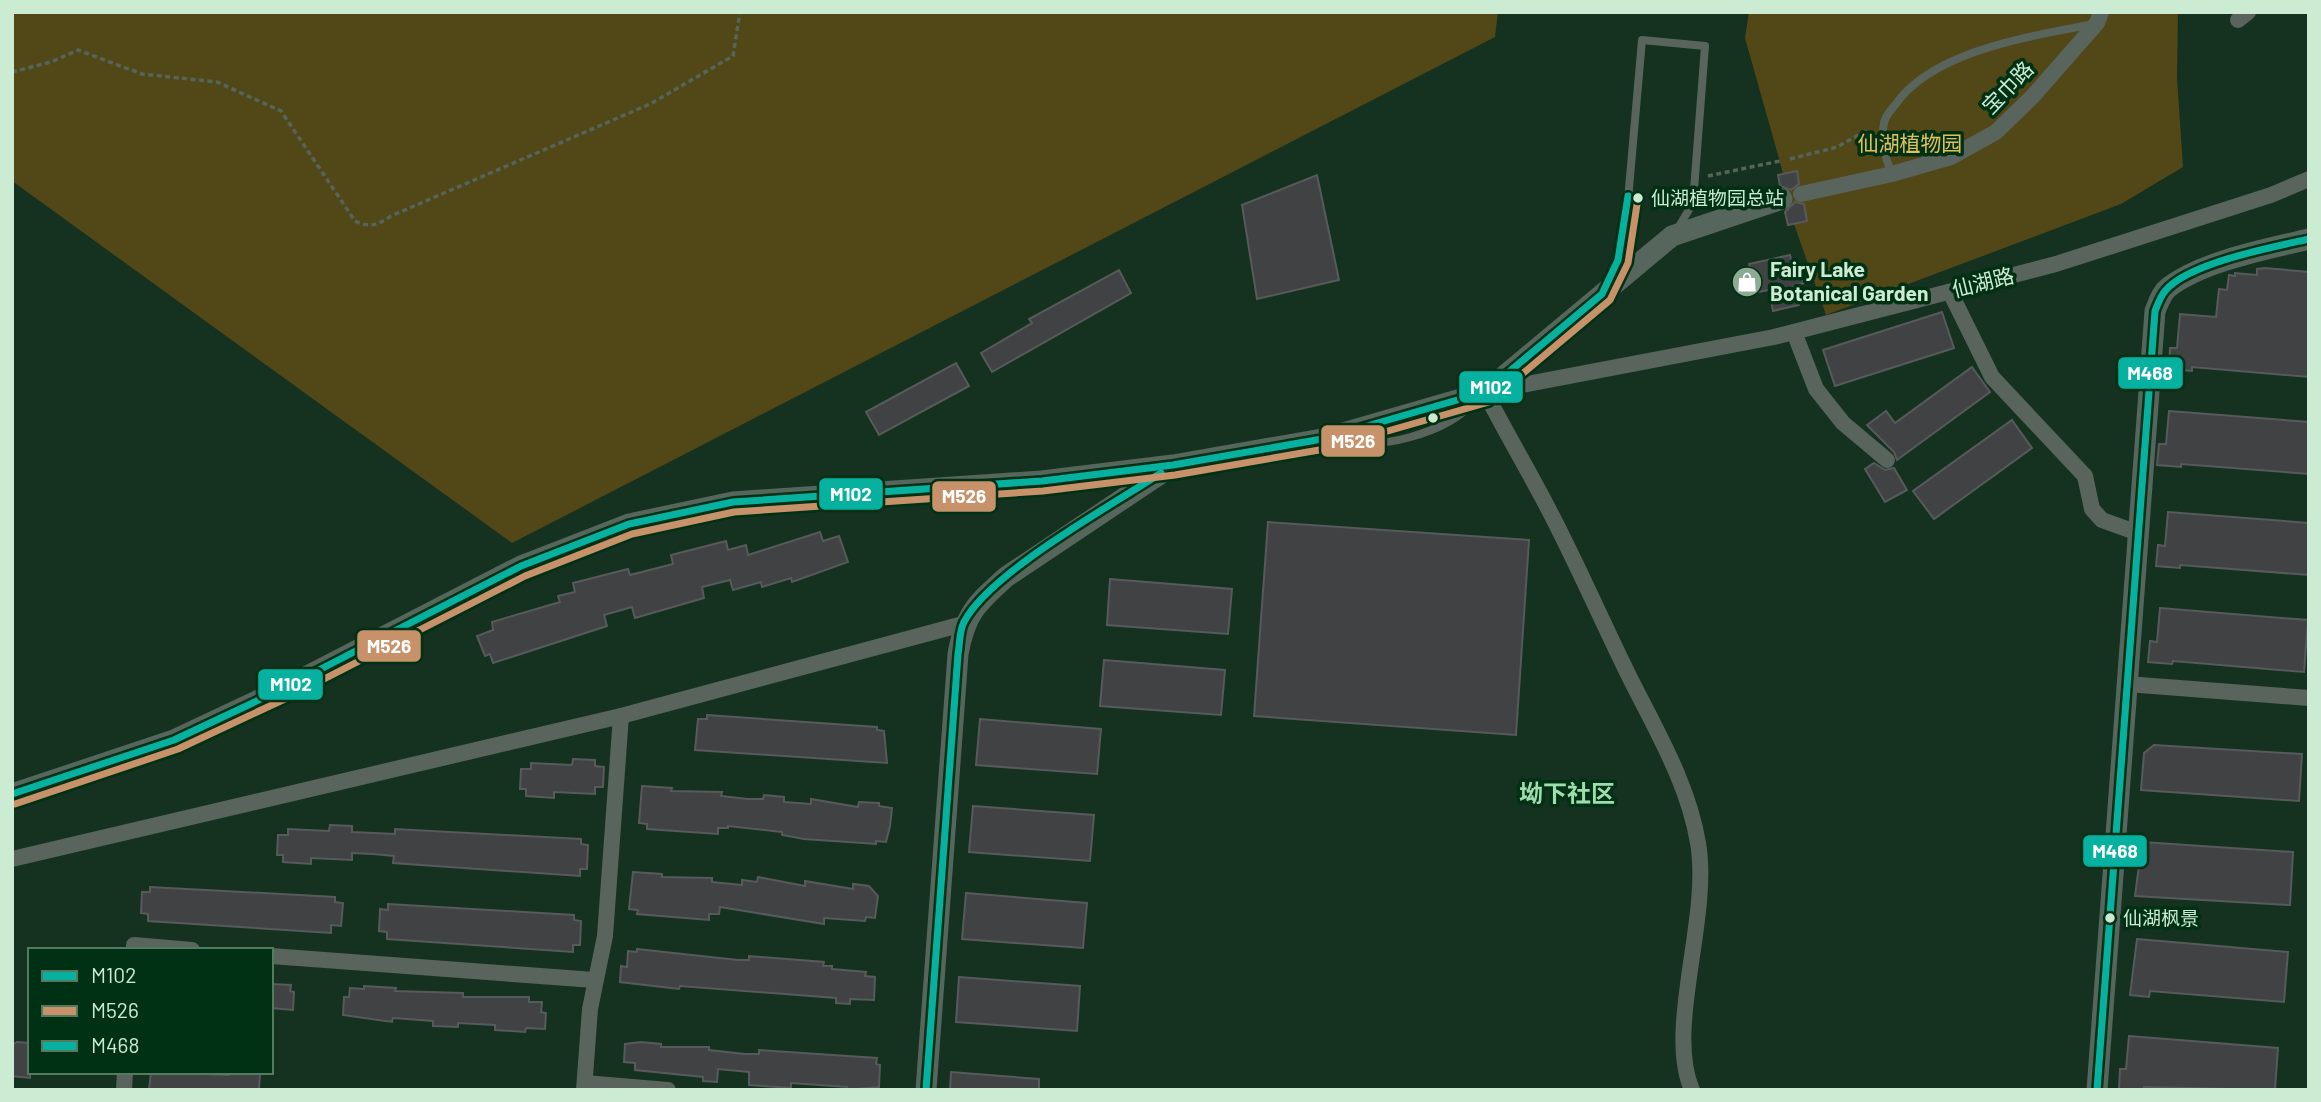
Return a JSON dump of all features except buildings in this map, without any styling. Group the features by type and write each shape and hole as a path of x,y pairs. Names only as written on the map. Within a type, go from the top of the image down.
{"street":[{"name":"宝巾路","path":"1792,196 1892,174 1951,157 1996,132 2033,96 2099,18"},
{"name":"仙湖路","path":"926,1090 958,654 963,624 983,598 1006,577 1173,465 1322,439 1485,392 1794,332 2056,264 2271,195 2309,178"},
{"name":"仙湖路","path":"1485,392 1672,236 1792,196"},
{"path":"2097,1090 2155,311 2162,295 2184,279 2221,263 2309,239"},
{"path":"1950,292 1992,377 2085,476 2092,509 2102,520 2138,533"},
{"path":"1794,332 1816,389 1843,424 1887,460"},
{"path":"1485,392 1556,523 1667,752 1690,808 1698,844 1701,878 1699,918 1682,1041 1685,1074 1692,1090"},
{"path":"12,794 174,740 259,701 521,566 579,541 629,524 733,502 1042,481 1173,465"},
{"path":"12,859 621,716 963,624"},
{"path":"2127,684 2309,698"},
{"path":"621,716 605,936 594,980 585,1086 668,1090"},
{"path":"134,948 134,945 169,948"},
{"path":"273,956 594,980"}],"lane":[{"path":"1892,174 1883,151 1884,120 1902,94 1939,69 1981,51 2099,18"},
{"path":"1602,294 1619,260 1625,234 1642,40 1705,47 1693,203 1685,222 1672,236"}],"path":[{"path":"12,72 51,62 78,50 142,74 218,82 281,111 355,221 365,226 380,223 650,104 733,56 740,12"},
{"path":"1790,159 1837,147 1884,120"},
{"path":"1696,179 1780,161"}],"green space":[{"path":"12,12 1498,12 1495,37 512,543 12,181"},
{"name":"仙湖植物园","path":"1749,12 2178,12 2177,78 2183,167 2121,204 1826,315 1794,224 1788,225 1778,175 1783,174 1745,38"}],"transit line":[{"name":"M102","path":"12,794 174,740 282,689 521,566 629,524 733,502 1042,481 1173,465 1322,439 1485,392 1602,294 1618,260 1628,196"},
{"name":"M526","path":"15,804 178,749 287,698 525,576 632,534 734,512 1043,491 1175,475 1325,449 1489,402 1610,300 1628,263 1638,198"},
{"name":"M468","path":"2097,1090 2155,311 2165,291 2192,272 2232,258 2309,239"},
{"name":"M102","path":"926,1090 962,626 978,603 1024,562 1161,473"}],"place":[{"name":"仙湖植物园总站","path":"1638,198"},
{"name":"Fairy Lake Botanical Garden","path":"1747,282"},
{"name":"仙湖枫景","path":"2110,918"}],"district":[{"name":"坳下社区","path":"1567,794"}]}
